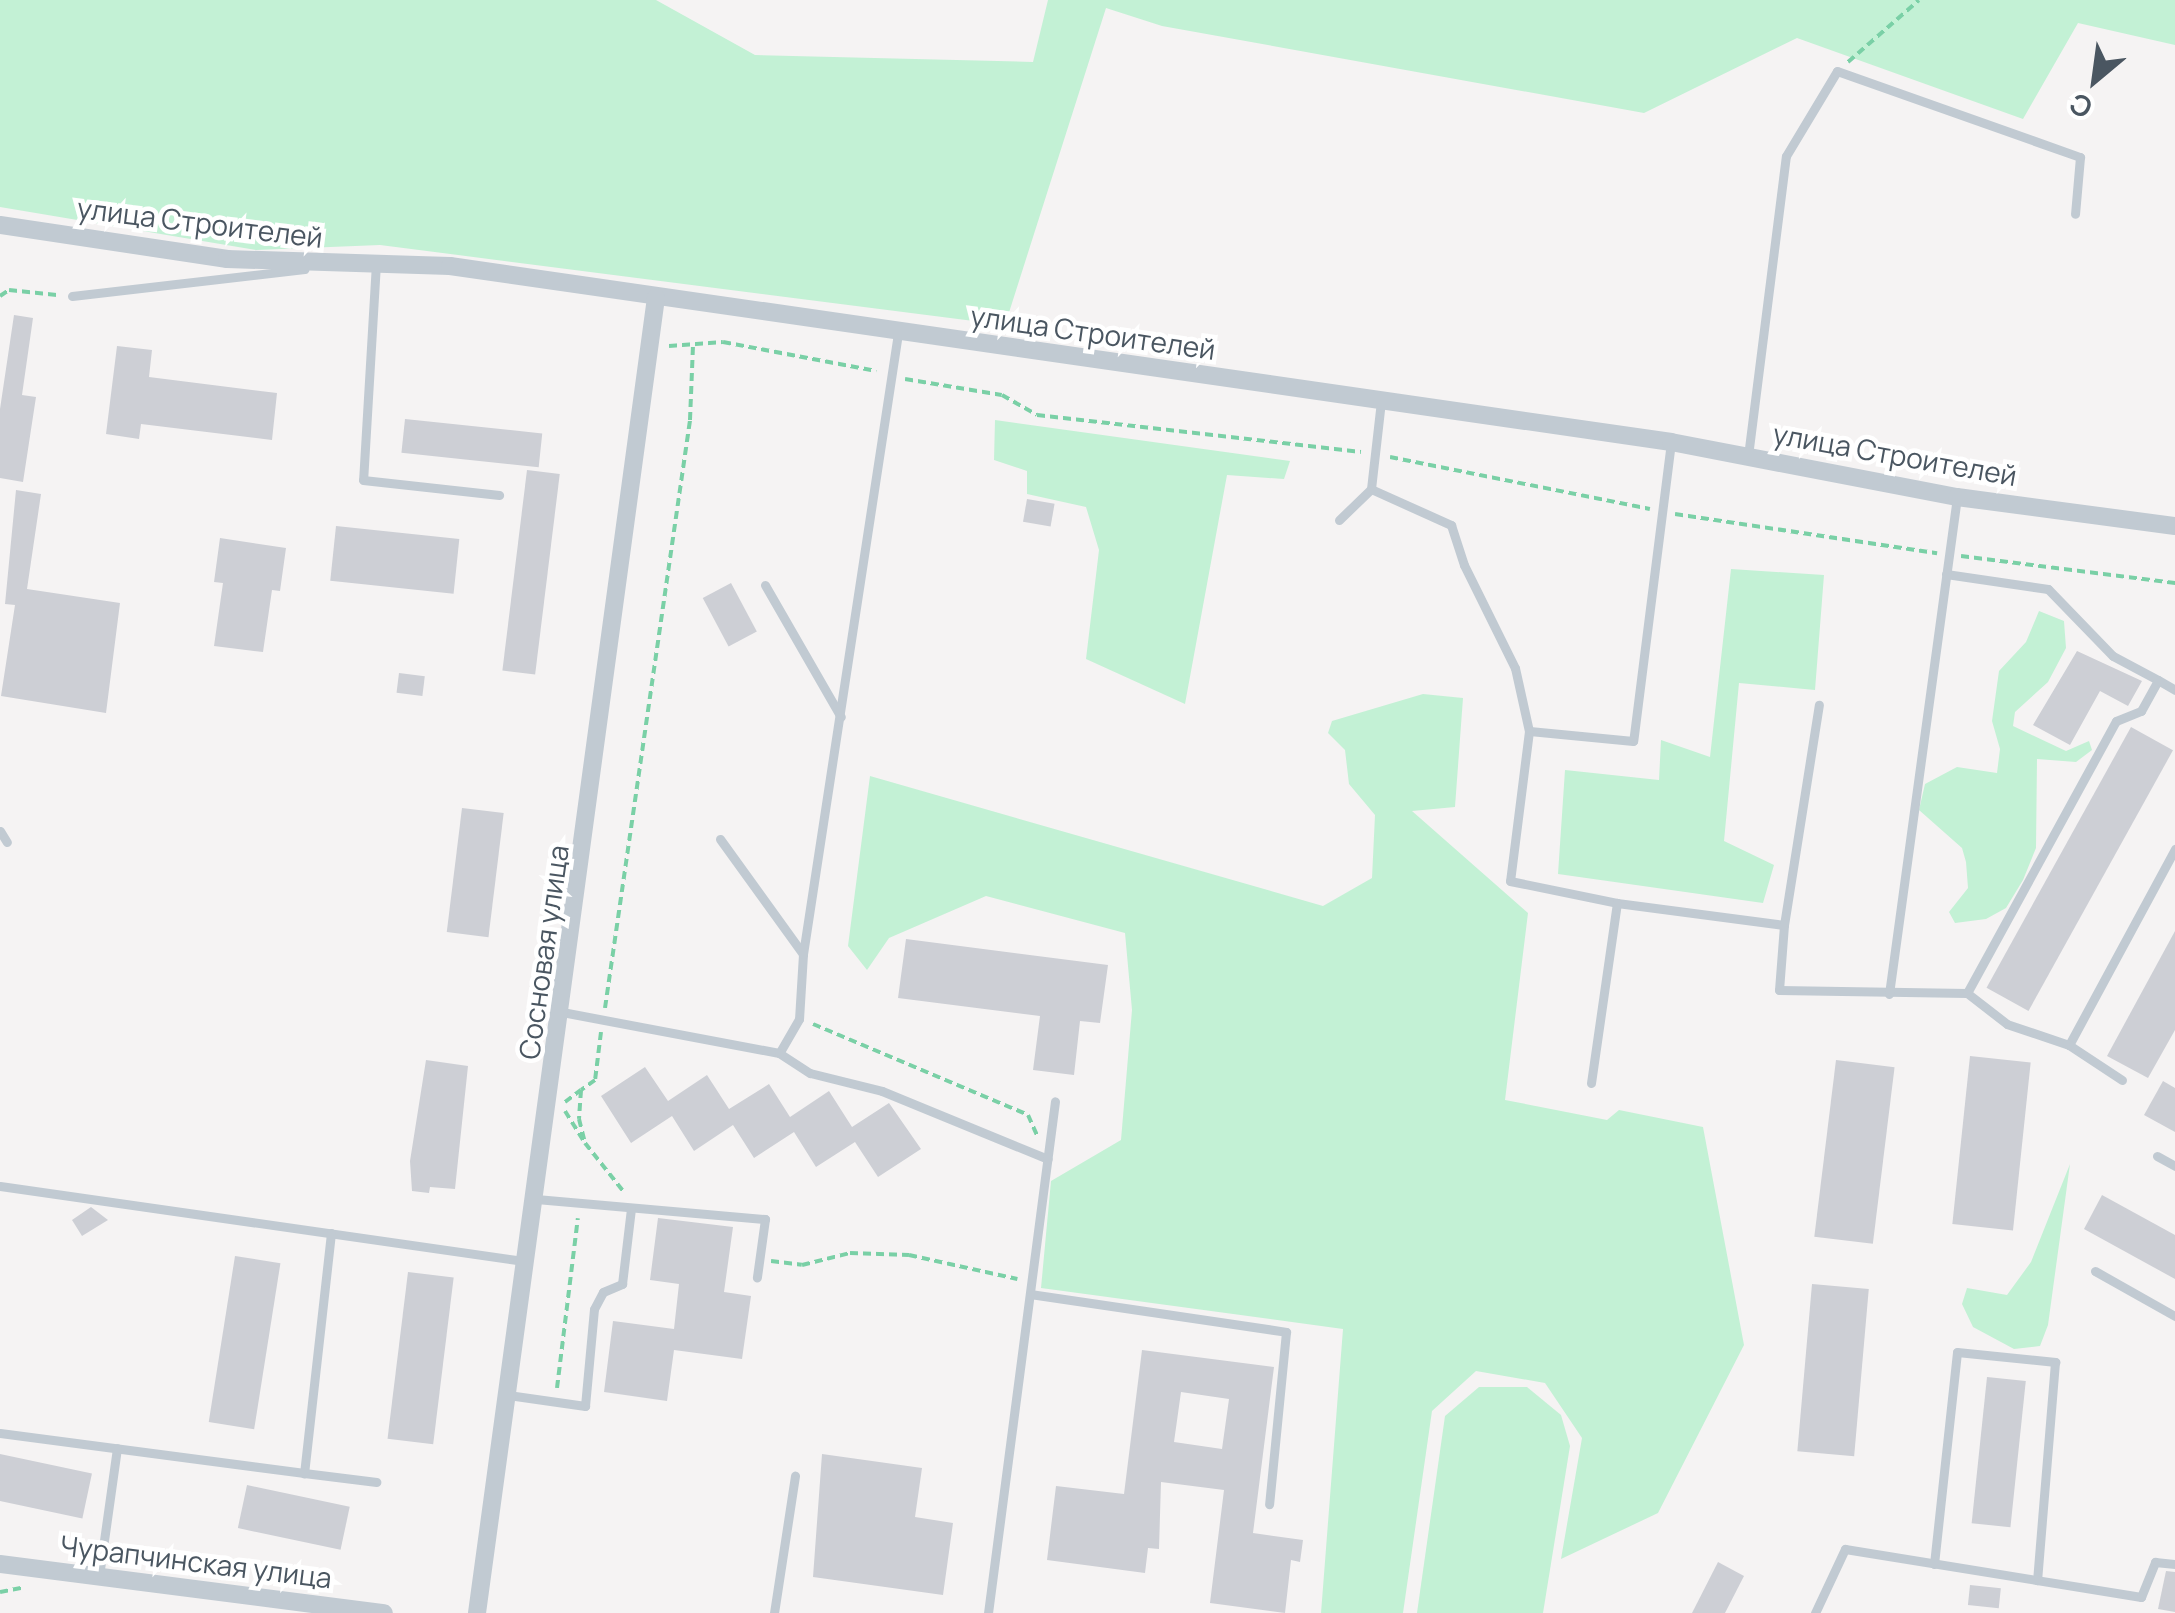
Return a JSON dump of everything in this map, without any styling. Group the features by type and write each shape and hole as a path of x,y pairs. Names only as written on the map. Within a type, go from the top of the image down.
{"street":[{"name":"улица Строителей","path":"0,225 227,259 332,266 450,266 1671,442 1957,497 2175,526"},
{"name":"Сосновая улица","path":"477,1613 562,1012 656,298"},
{"name":"Чурапчинская улица","path":"0,1564 384,1613"}],"lane":[{"path":"1748,456 1786,156 1837,72 2080,157 2075,214"},
{"path":"376,263 362,480 499,495"},
{"path":"72,296 332,266"},
{"path":"780,1053 799,1019 802,954 898,332"},
{"path":"1338,520 1371,489 1381,401"},
{"path":"1529,731 1633,741 1671,442"},
{"path":"1371,489 1452,525 1464,565 1515,668 1529,731 1510,880 1616,903 1784,925"},
{"path":"1889,994 1957,497"},
{"path":"1946,574 2048,589 2113,656 2175,690"},
{"path":"765,585 841,718"},
{"path":"1967,993 2116,721 2141,711 2158,680"},
{"path":"1818,704 1784,925 1779,990 1967,993 2007,1024 2069,1045 2122,1080"},
{"path":"0,831 6,842"},
{"path":"720,838 802,954"},
{"path":"2069,1045 2175,849"},
{"path":"1591,1083 1616,903"},
{"path":"562,1012 780,1053 810,1073 882,1090 1048,1160"},
{"path":"988,1613 1054,1101"},
{"path":"2158,1156 2175,1166"},
{"path":"0,1186 527,1262"},
{"path":"536,1199 631,1209 664,1205 765,1219 757,1277"},
{"path":"508,1395 585,1406 594,1309 602,1292 622,1284 631,1209"},
{"path":"304,1473 331,1234"},
{"path":"2095,1272 2175,1316"},
{"path":"1030,1294 1286,1332 1268,1504"},
{"path":"1934,1564 1957,1352 2055,1362 2037,1580"},
{"path":"0,1433 376,1482"},
{"path":"99,1576 116,1448"},
{"path":"774,1613 795,1476"},
{"path":"1814,1613 1846,1549 2141,1597 2155,1562 2175,1564"}],"path":[{"path":"1837,72 1920,0"},
{"path":"0,296 9,290 72,296"},
{"path":"631,1209 620,1182 566,1120 564,1102 595,1080 690,420 693,344"},
{"path":"650,347 742,346 1002,395 1037,415 1375,454 1662,512 1949,555 2175,583"},
{"path":"799,1019 1028,1115 1048,1160"},
{"path":"581,1090 585,1143"},
{"path":"556,1402 579,1204"},
{"path":"760,1260 802,1265 850,1253 908,1255 1032,1282"}],"green space":[{"path":"0,0 656,0 755,55 1033,62 1048,0 2175,0 2175,45 2078,23 2023,119 1797,38 1644,113 1162,26 1106,8 1005,325 380,245 256,250 0,207"},
{"path":"995,420 1290,461 1284,479 1227,475 1185,704 1086,659 1099,550 1086,507 1027,494 1027,471 994,460"},
{"path":"1731,569 1824,575 1815,690 1739,683 1724,841 1774,865 1763,903 1558,874 1565,770 1659,780 1661,740 1710,757"},
{"path":"2039,611 2064,621 2066,648 2048,682 2015,712 2013,726 2066,751 2089,741 2092,750 2076,762 2037,759 2036,848 2023,880 2006,908 1986,919 1955,923 1949,912 1968,888 1966,862 1962,848 1919,810 1925,784 1957,767 1997,773 2000,749 1992,721 1999,671 2026,642"},
{"path":"1423,694 1463,698 1455,807 1412,811 1528,913 1505,1100 1607,1120 1619,1110 1703,1127 1744,1345 1658,1513 1561,1559 1582,1438 1545,1383 1476,1371 1432,1411 1403,1613 1321,1613 1343,1329 1041,1288 1051,1181 1121,1140 1132,1010 1125,933 986,896 889,938 867,970 848,946 870,776 1323,906 1372,878 1375,815 1349,784 1345,750 1328,733 1332,721"},
{"path":"2070,1164 2048,1325 2040,1346 2014,1349 1973,1327 1962,1304 1967,1288 2007,1295 2031,1262"},
{"path":"1479,1387 1527,1387 1561,1415 1570,1446 1543,1613 1417,1613 1445,1416"}],"building":[{"path":"14,315 33,318 22,395 36,397 23,482 0,478 0,409"},
{"path":"117,346 152,350 149,377 277,393 272,440 141,424 139,439 106,434"},
{"path":"405,419 542,433 539,467 401,453"},
{"path":"527,470 560,474 535,675 502,670"},
{"path":"16,490 41,494 27,589 120,603 106,713 1,696 15,605 5,604"},
{"path":"1027,499 1055,504 1051,527 1023,522"},
{"path":"336,526 459,539 454,594 330,581"},
{"path":"220,538 286,548 280,591 272,590 263,652 214,646 223,583 214,582"},
{"path":"731,583 757,632 729,647 703,598"},
{"path":"2077,651 2142,681 2128,706 2100,691 2070,745 2033,725"},
{"path":"399,673 425,676 422,696 397,693"},
{"path":"2131,727 2173,750 2029,1011 1987,988"},
{"path":"462,808 504,813 488,937 447,932"},
{"path":"2175,931 2175,1030 2148,1078 2107,1056"},
{"path":"906,939 1108,965 1100,1023 1080,1021 1074,1075 1033,1070 1040,1016 898,998"},
{"path":"1970,1056 2031,1062 2013,1230 1952,1224"},
{"path":"426,1060 468,1066 455,1189 430,1187 429,1193 412,1191 410,1161"},
{"path":"1836,1060 1895,1067 1873,1244 1814,1237"},
{"path":"645,1067 668,1101 707,1075 729,1109 769,1084 790,1117 829,1091 852,1127 889,1103 921,1149 878,1177 855,1142 816,1167 794,1132 754,1158 733,1125 694,1151 672,1116 631,1143 601,1096"},
{"path":"2163,1081 2175,1088 2175,1132 2144,1115"},
{"path":"2102,1195 2175,1235 2175,1279 2084,1229"},
{"path":"91,1207 108,1220 82,1236 72,1220"},
{"path":"658,1218 733,1227 724,1292 751,1296 742,1359 674,1350 667,1401 604,1392 613,1321 674,1329 679,1284 650,1280"},
{"path":"235,1256 280,1263 254,1429 209,1422"},
{"path":"408,1272 454,1278 433,1444 388,1439"},
{"path":"1812,1284 1869,1289 1854,1456 1797,1451"},
{"path":"1142,1350 1274,1367 1253,1533 1303,1540 1300,1562 1291,1560 1285,1613 1210,1603 1224,1490 1161,1482 1159,1549 1148,1548 1145,1573 1047,1560 1056,1486 1124,1494","holes":["1181,1392 1229,1399 1222,1449 1174,1442"]},
{"path":"1987,1377 2026,1381 2010,1527 1972,1523"},
{"path":"0,1454 92,1474 82,1519 0,1501"},
{"path":"822,1454 922,1468 915,1517 953,1523 943,1595 813,1577"},
{"path":"247,1485 350,1507 341,1550 238,1528"},
{"path":"1718,1562 1744,1576 1725,1613 1692,1613"},
{"path":"2166,1571 2175,1572 2175,1612 2158,1609"},
{"path":"1970,1585 2001,1588 1999,1608 1968,1605"}]}
